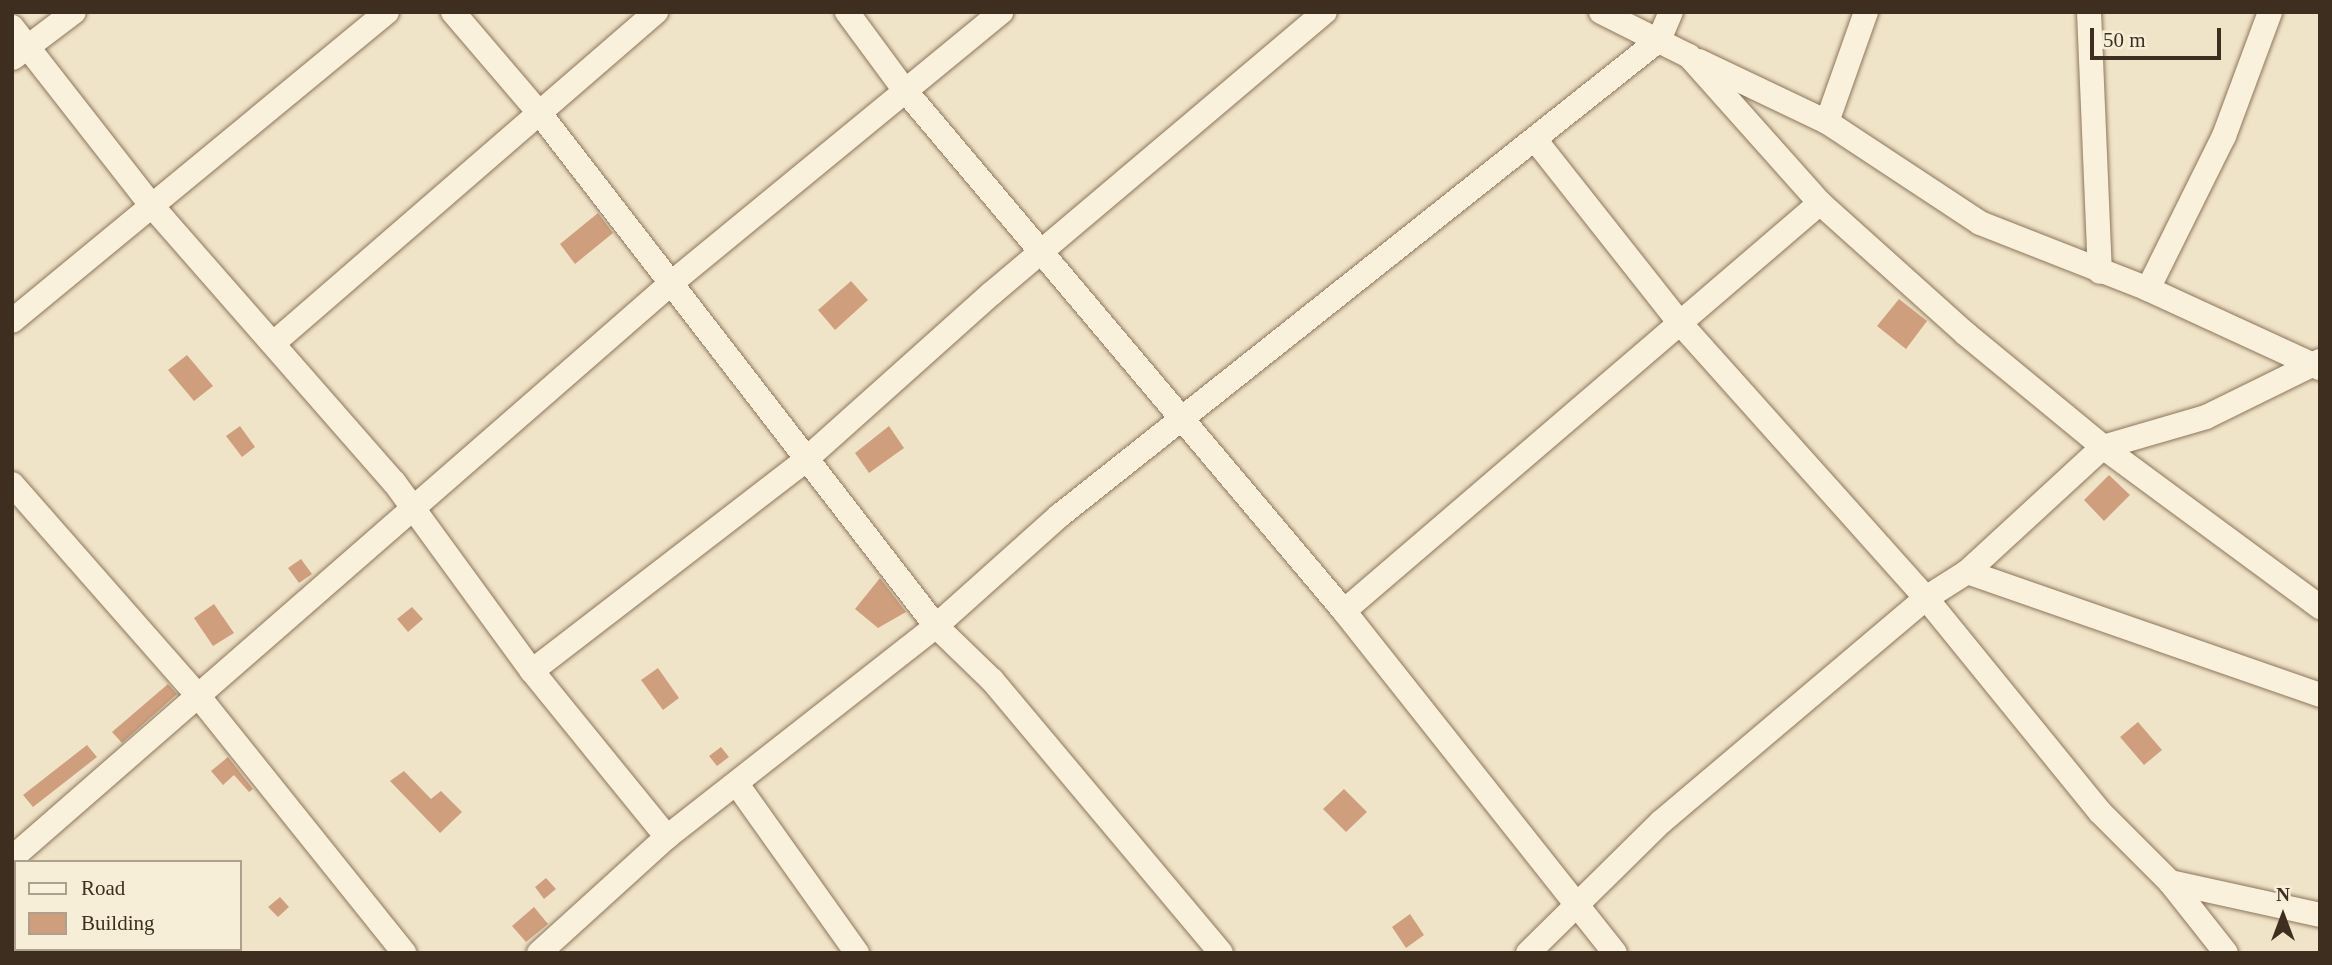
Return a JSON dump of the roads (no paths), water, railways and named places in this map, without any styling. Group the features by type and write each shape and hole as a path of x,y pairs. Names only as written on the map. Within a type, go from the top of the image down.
{"street":[{"path":"19,53 74,12"},
{"path":"12,321 387,12"},
{"path":"453,12 541,115 803,462 936,626 992,680 1221,953"},
{"path":"276,341 541,115 656,12"},
{"path":"847,12 903,88 1344,611 1615,953"},
{"path":"12,858 200,698 668,285 903,88 1001,12"},
{"path":"532,671 803,462 1043,251 1325,12"},
{"path":"1601,12 1827,122 1980,223 2148,289 2319,365"},
{"path":"540,953 667,837 738,787 936,626 1059,516 1537,142 1659,40 1671,12"},
{"path":"1827,122 1866,12"},
{"path":"2089,12 2100,272"},
{"path":"2148,289 2224,136 2270,12"},
{"path":"12,27 19,53 152,206 276,341 415,508 532,671 667,837"},
{"path":"1689,56 1819,203 2103,446 2320,607"},
{"path":"1537,142 1680,323 1926,598 2100,812 2170,882 2226,953"},
{"path":"1344,611 1819,203"},
{"path":"1528,953 1576,902 1926,598 1967,572 2103,446 2206,417 2319,365"},
{"path":"12,484 200,698 404,953"},
{"path":"1967,572 2320,695"},
{"path":"738,787 857,953"},
{"path":"2170,882 2320,915"}]}
